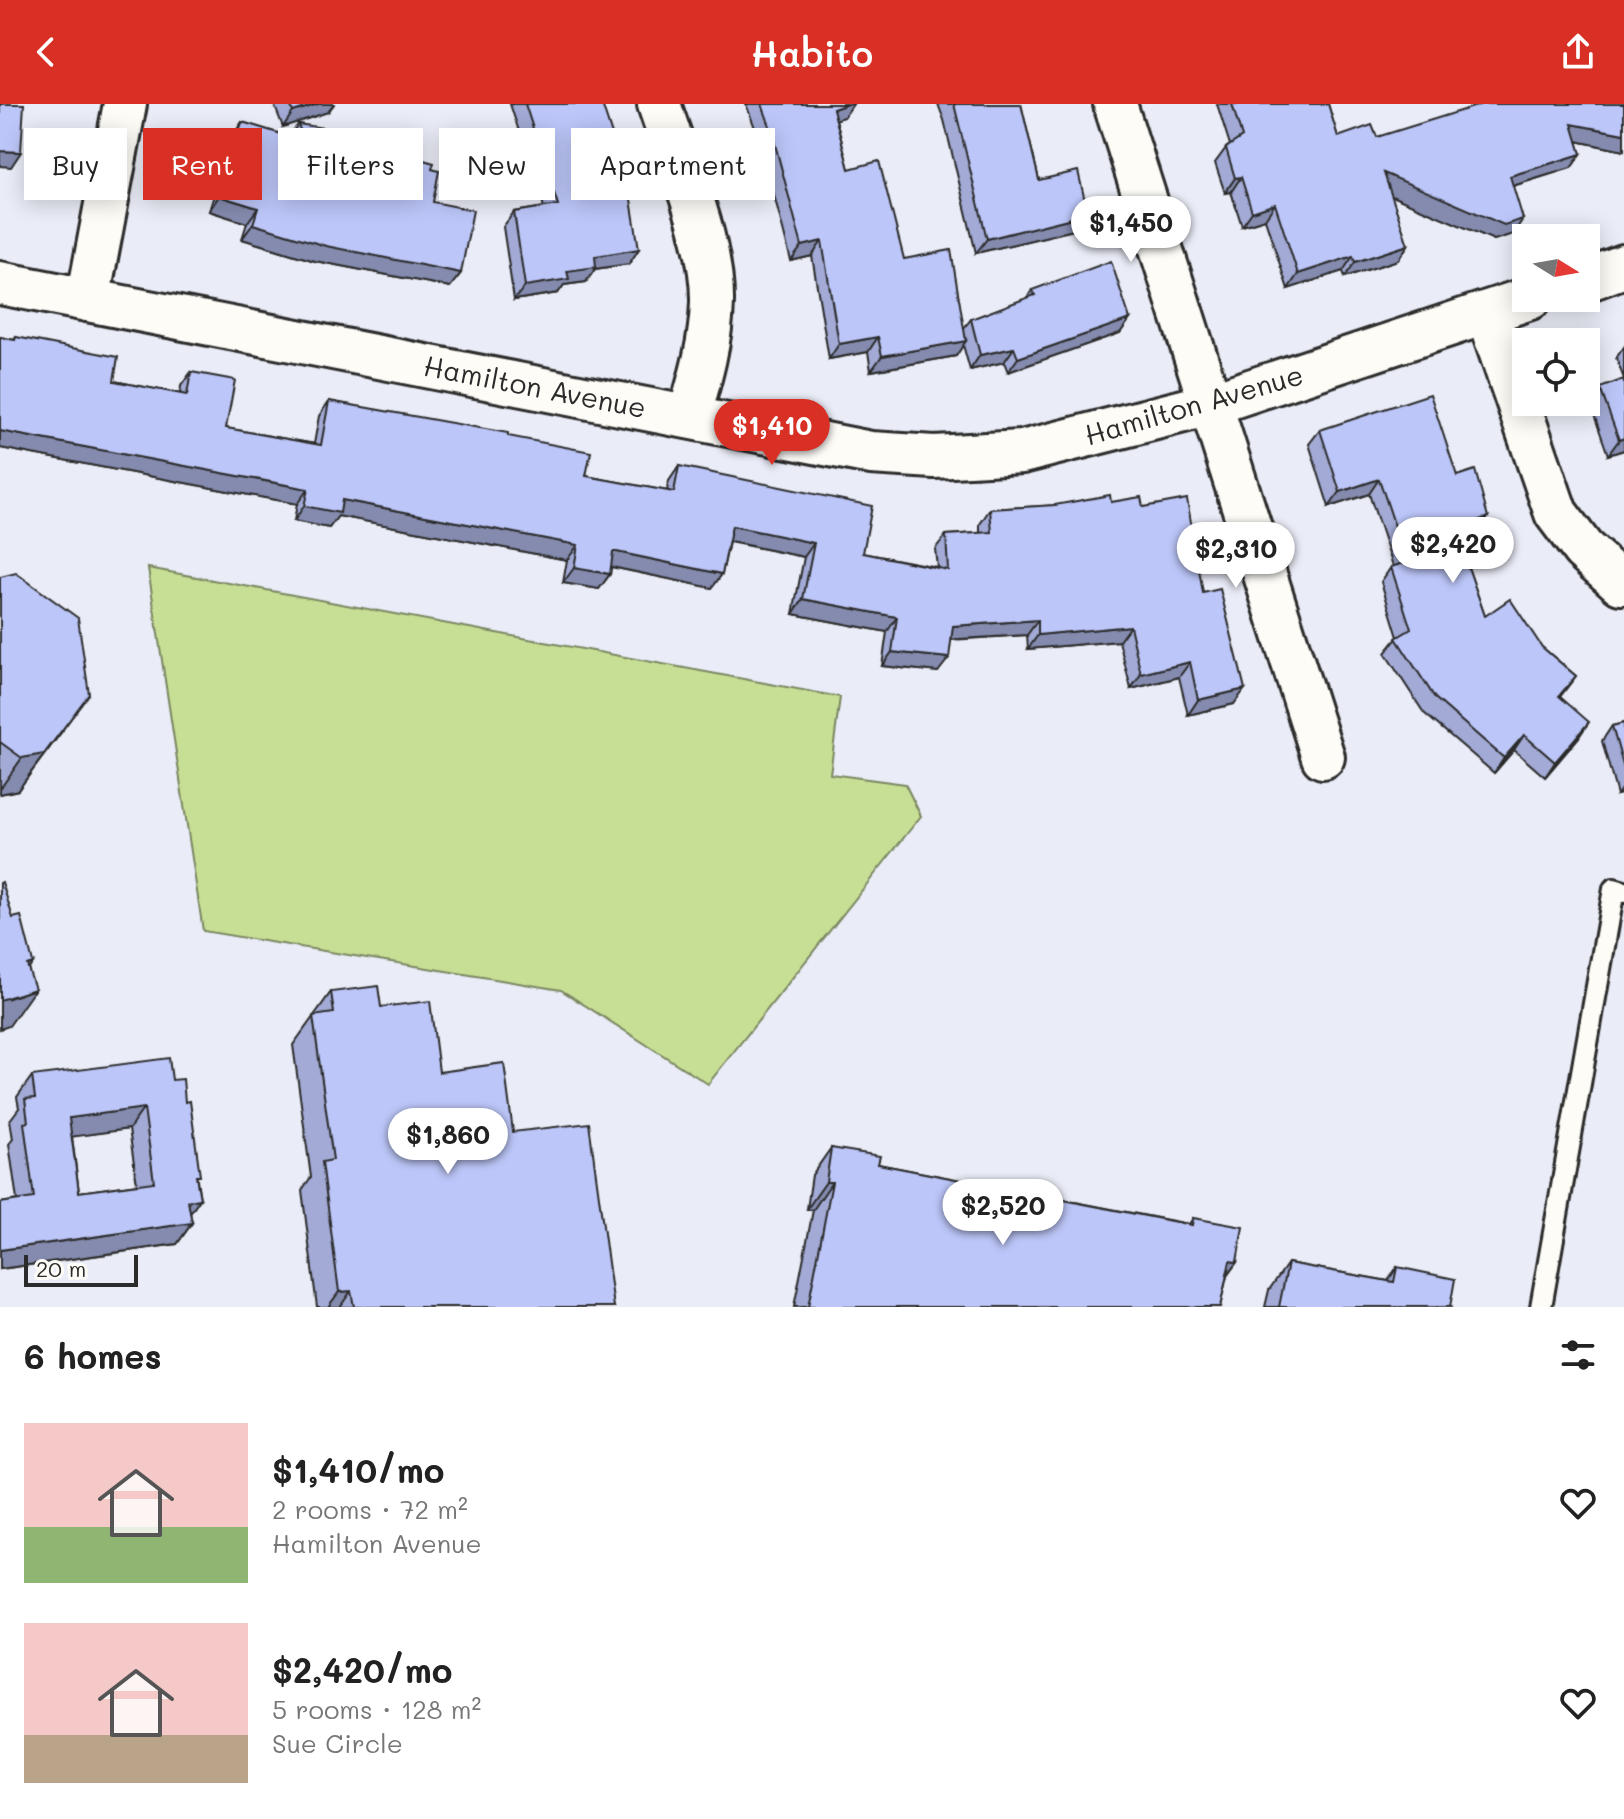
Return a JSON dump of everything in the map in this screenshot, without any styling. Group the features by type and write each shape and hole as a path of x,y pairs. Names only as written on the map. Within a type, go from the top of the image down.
{"street":[{"path":"88,300 125,104"},
{"path":"659,104 705,249 712,299 708,349 689,417"},
{"path":"1115,104 1323,757"},
{"path":"1600,275 1624,266"},
{"name":"Hamilton Avenue","path":"0,283 871,453 934,457 1022,452 1211,404 1512,304"},
{"path":"1487,313 1556,513 1583,549 1621,583"}],"lane":[{"path":"1541,1307 1614,889 1624,892"}],"green space":[{"path":"148,568 840,697 830,774 905,784 921,816 708,1084 561,990 203,931"}],"building":[{"path":"0,104 24,104 21,152 0,151"},
{"path":"290,104 318,104 293,112"},
{"path":"525,104 602,104 610,128 571,128 571,200 631,200 639,249 595,256 596,267 567,271 569,279 525,286 514,212 558,205 555,196 555,128 533,128"},
{"path":"762,104 848,104 833,109 849,169 879,161 904,259 951,250 966,341 882,356 878,337 839,344 822,241 802,246 775,144 775,128 771,128"},
{"path":"954,104 1021,104 1039,180 1078,171 1088,214 987,239"},
{"path":"1232,104 1328,104 1338,137 1372,125 1377,137 1483,104 1624,104 1624,134 1572,124 1581,154 1510,176 1523,219 1504,225 1384,173 1408,245 1355,262 1353,256 1298,274 1275,204 1252,212 1241,177 1235,178 1226,148 1242,137"},
{"path":"242,122 262,128 240,128"},
{"path":"298,124 324,128 299,128"},
{"path":"262,128 278,133 278,200 423,200 423,160 434,163 432,169 439,171 433,202 473,210 461,273 326,246 253,224 258,208 232,200 262,200"},
{"path":"1111,261 1130,319 1018,358 1014,348 980,355 971,319 1035,295 1032,290"},
{"path":"0,337 15,340 16,337 118,357 114,381 187,395 191,372 235,380 226,428 321,445 329,401 508,433 508,436 591,452 586,476 674,492 679,466 872,506 863,553 948,570 946,535 992,532 990,509 1055,505 1110,495 1111,502 1141,497 1143,507 1187,499 1203,593 1220,589 1245,689 1198,700 1190,662 1141,674 1130,626 1038,635 1038,620 953,626 949,658 892,652 897,617 803,599 814,543 732,526 722,574 613,552 610,574 574,568 578,545 342,500 340,513 304,506 308,489 0,431"},
{"path":"1624,379 1624,438 1619,440 1600,388"},
{"path":"1430,394 1457,476 1475,470 1488,517 1462,526 1469,545 1461,547 1485,616 1510,599 1542,647 1576,676 1559,696 1589,722 1555,762 1524,735 1504,758 1435,698 1396,638 1411,629 1391,567 1407,562 1379,479 1340,492 1320,430"},
{"path":"16,573 78,618 89,694 44,754 22,758 0,742 0,577"},
{"path":"1624,723 1624,769 1612,726"},
{"path":"0,883 13,918 21,916 33,963 27,965 35,989 0,1000"},
{"path":"378,986 381,1007 430,1001 439,1072 504,1063 513,1132 589,1123 614,1307 354,1307 351,1291 339,1292 322,1162 333,1160 313,1016 334,1013 331,992"},
{"path":"169,1058 172,1080 183,1079 185,1102 190,1101 200,1176 196,1176 200,1199 188,1201 192,1223 0,1250 0,1203 34,1198 24,1123 28,1122 25,1099 35,1098 32,1076","holes":["144,1108 154,1182 79,1192 69,1118"]},
{"path":"831,1148 880,1156 878,1164 1192,1225 1193,1218 1243,1227 1237,1262 1230,1261 1220,1307 808,1307 832,1182 826,1182"},
{"path":"1288,1263 1394,1282 1397,1267 1455,1279 1450,1307 1279,1307"}]}
